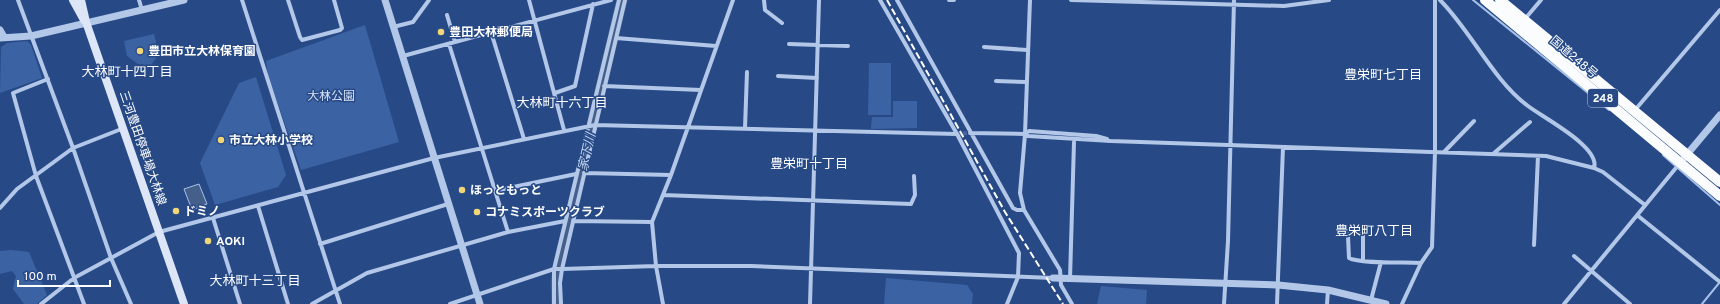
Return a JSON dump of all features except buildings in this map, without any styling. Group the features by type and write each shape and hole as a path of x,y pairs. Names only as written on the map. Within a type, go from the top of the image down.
{"highway":[{"name":"国道248号","path":"1485,0 1720,196"},
{"name":"国道248号","path":"1500,0 1720,182"}],"main road":[{"name":"三河豊田停車場大林線","path":"73,0 86,22"},
{"name":"三河豊田停車場大林線","path":"81,0 86,22 184,304"}],"street":[{"path":"18,0 73,148 111,258 131,304"},
{"path":"139,0 142,10"},
{"path":"0,30 2,37 31,36 184,0"},
{"path":"242,0 340,304"},
{"path":"288,0 302,40 340,30 342,28 334,0"},
{"path":"384,0 403,56 480,304"},
{"path":"393,27 414,22 429,0"},
{"path":"528,0 555,93 564,130"},
{"path":"403,56 611,0"},
{"path":"554,304 554,269 619,0"},
{"path":"561,304 560,283 562,269 625,0"},
{"path":"663,304 656,266 652,222 671,175 733,0"},
{"path":"764,0 765,10 782,23"},
{"path":"810,304 813,268 813,200 819,0"},
{"path":"880,0 956,134 1019,253 1018,277 1007,304"},
{"path":"897,0 1014,208 1017,210 1024,210"},
{"path":"949,0 954,0"},
{"path":"1030,0 1025,134 1020,193 1024,210 1060,270 1061,285 1072,304"},
{"path":"1071,0 1234,2 1284,6 1329,0"},
{"path":"1402,304 1421,263 1432,247 1435,152 1435,0"},
{"path":"1440,0 1519,99 1582,143 1594,158 1594,168"},
{"path":"1524,20 1541,0"},
{"path":"1224,304 1224,283 1228,241 1229,145 1234,2"},
{"path":"555,93 575,86 593,4"},
{"path":"1634,112 1720,10"},
{"path":"447,15 455,42"},
{"path":"491,32 524,139"},
{"path":"616,38 716,46"},
{"path":"449,44 508,232"},
{"path":"789,44 848,46"},
{"path":"984,47 1027,50"},
{"path":"745,128 747,72"},
{"path":"778,76 817,78"},
{"path":"48,79 13,93 36,176 84,304"},
{"path":"996,81 1026,82"},
{"path":"604,86 701,90"},
{"path":"1564,304 1720,115"},
{"path":"1444,152 1474,121"},
{"path":"1493,154 1530,122"},
{"path":"41,304 74,278 160,232 434,158 482,149 564,130 595,125 956,134"},
{"path":"0,208 17,189 73,148 124,128"},
{"path":"971,133 1025,134 1028,136 1111,141 1546,156 1594,168 1603,172 1645,205"},
{"path":"1070,279 1074,142"},
{"path":"1277,304 1283,147"},
{"path":"1534,245 1538,156"},
{"path":"584,173 671,175"},
{"path":"494,191 576,174"},
{"path":"663,195 911,204 915,196 914,176"},
{"path":"320,244 448,204"},
{"path":"258,206 288,304"},
{"path":"1637,215 1720,282"},
{"path":"213,218 240,304"},
{"path":"312,304 367,274 508,232 565,221"},
{"path":"573,221 652,222"},
{"path":"1363,261 1363,235 1362,233 1350,233 1348,236 1349,258 1363,261 1421,263"},
{"path":"1574,256 1630,304"},
{"path":"1371,300 1381,262"},
{"path":"450,304 554,269 656,266 813,268 1070,279 1278,285 1328,290 1386,304"},
{"path":"1327,304 1328,290"}],"green space":[{"name":"大林公園","path":"365,25 399,142 301,170 268,75 266,61"},
{"path":"154,34 159,54 151,65 138,64 127,56 124,41"},
{"path":"27,41 31,45 42,78 0,93 1,47 7,43"},
{"path":"869,63 891,63 891,115 868,115"},
{"path":"256,77 286,175 278,187 215,205 200,163 239,83"},
{"path":"893,101 917,101 917,128 871,129 872,117 893,117"},
{"path":"11,250 29,252 47,295 37,304 24,304 13,289 16,276 12,271 0,274 0,251"},
{"path":"886,278 967,285 973,294 972,304 884,304"},
{"path":"1101,286 1147,290 1146,304 1097,304"}],"shaded area":[{"path":"199,184 207,204 192,210 184,189"}],"waterway":[{"name":"家下川","path":"557,304 556,282 559,263 622,0"},
{"path":"1473,0 1609,110"},
{"path":"1663,155 1720,205"},
{"path":"1702,304 1720,282"}],"tunnel":[{"path":"957,134 970,133"}],"railway":[{"path":"887,0 1005,212 1063,304"}],"place":[{"name":"豊田大林郵便局","path":"441,32"},
{"name":"豊田市立大林保育園","path":"140,51"},
{"name":"市立大林小学校","path":"221,140"},
{"name":"ほっともっと","path":"462,190"},
{"name":"ドミノ","path":"176,211"},
{"name":"コナミスポーツクラブ","path":"477,212"},
{"name":"AOKI","path":"208,241"}],"district":[{"name":"大林町十四丁目","path":"127,71"},
{"name":"豊栄町七丁目","path":"1383,74"},
{"name":"大林町十六丁目","path":"562,102"},
{"name":"豊栄町十丁目","path":"809,163"},
{"name":"豊栄町八丁目","path":"1374,230"},
{"name":"大林町十三丁目","path":"255,280"}]}
